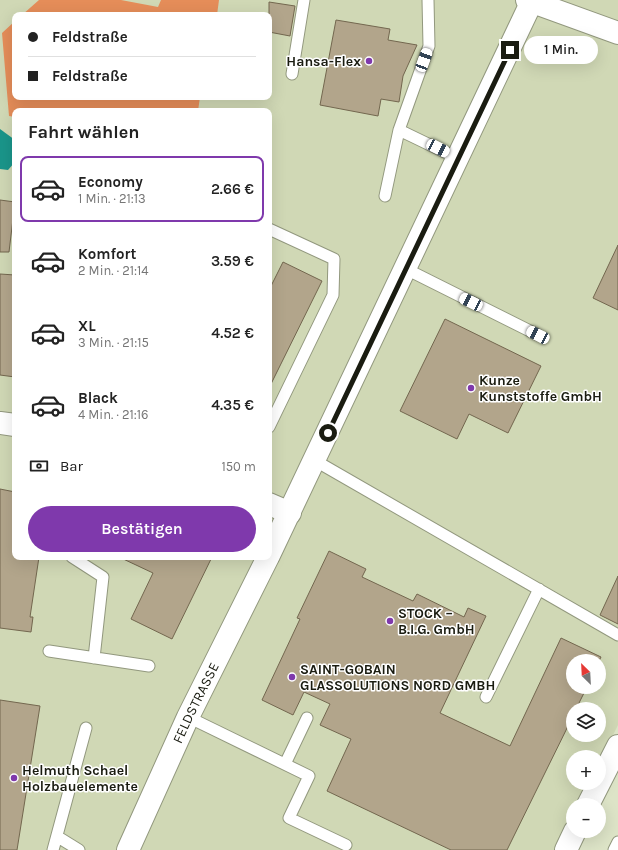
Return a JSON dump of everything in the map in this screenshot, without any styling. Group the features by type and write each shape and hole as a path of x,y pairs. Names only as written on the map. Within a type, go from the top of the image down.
{"street":[{"path":"530,1 618,32"},
{"name":"FELDSTRASSE","path":"272,550 459,159 530,1"},
{"path":"0,423 12,425"},
{"path":"272,505 290,513"},
{"name":"FELDSTRASSE","path":"128,850 188,717 267,560"},
{"path":"592,798 618,746"},
{"path":"566,850 572,838"}],"lane":[{"path":"292,74 304,0"},
{"path":"385,196 399,130 429,46 428,0"},
{"path":"399,130 459,159"},
{"path":"272,230 334,259 333,295 272,421"},
{"path":"406,269 538,335"},
{"path":"314,460 618,635"},
{"path":"77,560 103,577 94,658"},
{"path":"486,697 539,589"},
{"path":"49,651 149,666"},
{"path":"188,717 309,776 289,818 346,845"},
{"path":"285,764 307,718"},
{"path":"54,850 86,728"},
{"path":"58,837 79,850"},
{"path":"614,850 618,842"}],"shaded area":[{"path":"0,0 618,0 618,725 606,750 566,750 566,790 586,790 582,798 566,798 566,829 555,850 0,850"},
{"path":"39,0 121,0 158,7 161,0 219,0 217,12 25,12"},
{"path":"12,24 12,100 200,100 198,108 12,108 12,116 9,116 2,33"}],"water":[{"path":"0,129 12,138 12,165 8,170 0,169"}],"building":[{"path":"269,2 295,6 290,36 272,33 272,12 269,12"},
{"name":"Hansa-Flex","path":"336,20 390,29 388,40 417,45 403,76 399,102 381,99 378,116 320,105"},
{"path":"0,200 12,202 12,227 9,252 0,252"},
{"path":"618,245 618,310 593,298"},
{"path":"283,262 322,281 272,382 272,284"},
{"path":"0,274 12,275 12,377 0,375"},
{"name":"Kunze Kunststoffe GmbH","path":"445,319 541,366 508,433 469,414 457,439 400,411"},
{"path":"0,489 12,491 12,560 39,560 30,617 33,617 31,632 0,628"},
{"path":"329,551 366,569 362,577 413,601 417,594 464,617 468,608 486,616 440,713 510,746 561,638 595,654 566,654 566,694 584,694 580,702 566,702 566,730 507,850 451,850 327,791 351,739 320,725 330,704 304,692 293,715 262,700 300,619 297,618"},
{"path":"125,560 211,560 172,639 131,619 153,573"},
{"path":"618,576 618,624 600,615"},
{"name":"Helmuth Schael Holzbauelemente","path":"0,700 40,706 17,850 0,850"}],"place":[{"name":"Hansa-Flex","path":"369,61"},
{"name":"Kunze Kunststoffe GmbH","path":"471,388"},
{"name":"STOCK – B.I.G. GmbH","path":"390,621"},
{"name":"SAINT-GOBAIN GLASSOLUTIONS NORD GMBH","path":"292,677"},
{"name":"Helmuth Schael Holzbauelemente","path":"14,778"}],"route":[{"path":"328,433 510,50"}]}
